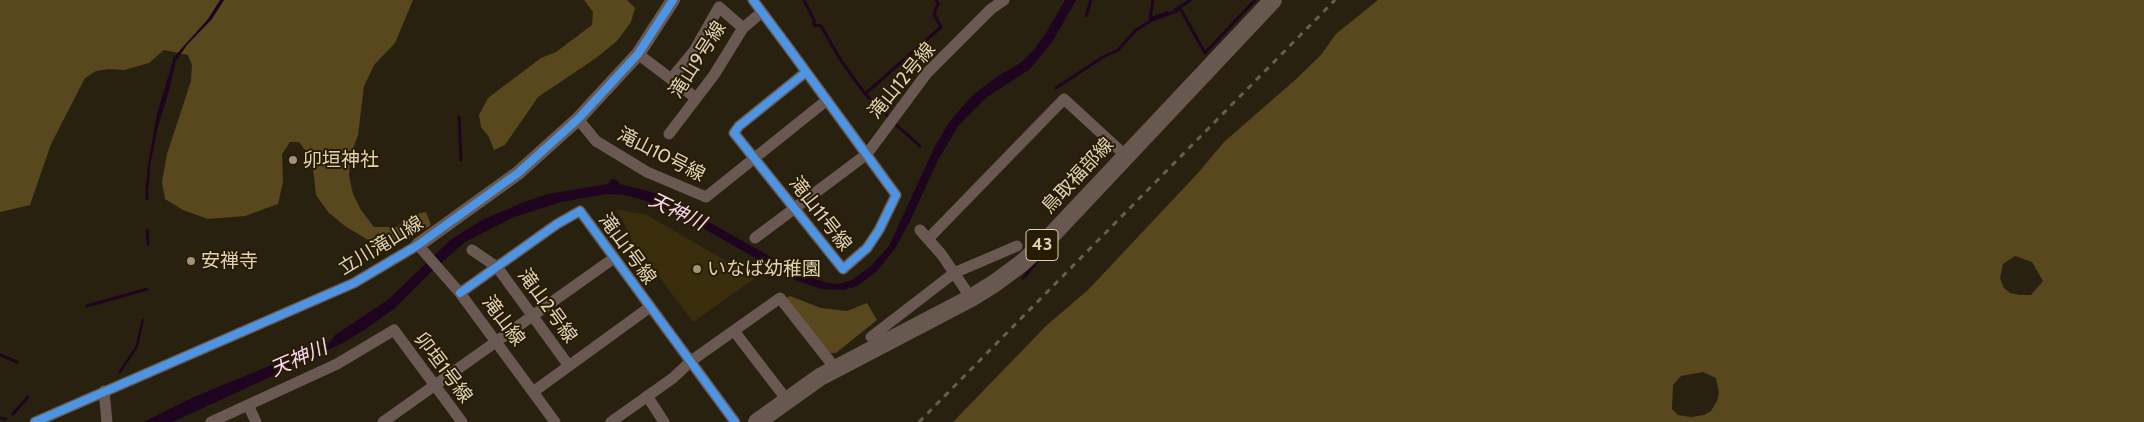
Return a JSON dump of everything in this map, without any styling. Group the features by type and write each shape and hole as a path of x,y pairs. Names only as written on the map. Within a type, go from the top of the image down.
{"main road":[{"name":"鳥取福部線","path":"757,422 835,368 972,298 995,283 1036,251 1272,0"}],"street":[{"name":"立川滝山線","path":"35,422 354,284 418,245 518,173 578,119 638,54 673,0"},
{"name":"滝山11号線","path":"753,0 867,154 896,195 879,230 867,248 844,271 796,208 734,133 738,126 806,72"},
{"name":"滝山12号線","path":"755,238 867,154 927,73 988,4 1004,0"},
{"name":"滝山9号線","path":"669,134 714,75 743,28 719,7 694,51 671,79"},
{"path":"743,28 762,12"},
{"path":"638,54 696,98"},
{"path":"928,239 1064,99 1126,156"},
{"name":"滝山10号線","path":"578,119 596,142 647,172 706,197 826,100"},
{"name":"滝山1号線","path":"460,293 557,224 580,211 735,422"},
{"path":"920,230 972,298"},
{"name":"滝山線","path":"418,245 460,293 555,422"},
{"path":"870,337 954,273 1017,246"},
{"name":"滝山2号線","path":"472,250 496,268 569,366"},
{"path":"383,422 614,258"},
{"path":"611,422 672,378 691,361 785,295 835,368"},
{"path":"533,392 650,308"},
{"name":"卯垣1号線","path":"211,422 337,364 394,330 462,422"},
{"path":"734,331 787,400"},
{"path":"104,391 107,422"},
{"path":"647,396 664,422"},
{"path":"248,405 256,422"}],"shaded area":[{"path":"0,0 413,0 395,43 374,65 364,86 358,135 350,157 349,176 353,194 361,210 374,227 397,227 412,215 426,212 431,225 406,240 394,241 368,240 345,226 328,212 316,195 312,159 299,142 290,142 282,154 283,182 278,204 245,216 208,219 183,210 165,199 162,182 167,154 191,81 192,65 188,55 164,50 149,63 124,70 109,69 96,71 85,78 51,144 30,205 0,212"},
{"path":"584,0 627,0 635,8 631,22 617,41 596,58 538,97 505,145 494,150 489,137 481,127 479,115 488,98 541,58 556,52 592,25 593,12"},
{"path":"1378,0 2144,0 2144,422 953,422 1046,326 1088,290 1199,172 1224,142 1321,55 1336,34","holes":["2015,256 2032,262 2043,281 2031,295 2010,293 2004,288 2000,278 2003,264","1703,372 1716,378 1719,393 1717,401 1711,411 1704,415 1691,417 1678,415 1672,409 1673,385 1681,376"]},
{"name":"いなば幼稚園","path":"615,209 647,215 755,278 693,322 631,239 624,222"},
{"path":"790,296 821,308 847,311 867,303 877,320 836,353 830,353 786,298"}],"water":[{"path":"220,0 224,0 212,19 187,45 176,61 158,126 150,166 149,187 146,187 157,114 174,57 208,19"},
{"name":"天神川","path":"1065,0 1076,0 1053,41 1030,69 987,97 959,125 938,160 895,249 876,272 857,286 844,290 821,289 792,279 673,211 643,200 624,195 606,194 561,202 514,217 465,242 395,308 341,344 173,422 143,422 194,397 289,356 330,342 335,335 389,299 449,241 482,220 548,194 608,184 612,179 617,180 620,184 659,194 805,276 839,284 852,280 870,267 889,246 935,146 950,121 973,95 999,75 1019,64 1032,52 1046,33"},
{"path":"142,318 144,319 138,347 120,374 118,373 136,345"}],"waterway":[{"path":"804,0 814,20 814,25 821,26 840,59 865,94 887,115"},
{"path":"865,94 941,27 934,14 938,3 936,0"},
{"path":"1086,16 1091,0"},
{"path":"1153,0 1150,19 1167,13"},
{"path":"1175,10 1191,0"},
{"path":"1181,10 1205,53 1255,0"},
{"path":"1056,88 1103,57 1118,50 1136,30 1152,20 1177,11"},
{"path":"459,117 461,160"},
{"path":"894,123 920,146"},
{"path":"147,183 147,199"},
{"path":"147,230 148,244"},
{"path":"1023,278 1042,256"},
{"path":"87,306 147,289"},
{"path":"0,355 17,362"},
{"path":"13,414 28,397"},
{"path":"0,418 6,419"}],"railway":[{"path":"919,422 1335,0"}],"cycle path":[{"path":"35,422 354,283 418,245 518,173 578,119 638,54 673,0"},
{"path":"753,0 788,47 896,195 879,230 867,248 843,269 734,133 739,126 806,72"},
{"path":"460,293 557,224 580,211 735,422"}],"place":[{"name":"卯垣神社","path":"293,160"},
{"name":"安禅寺","path":"191,261"},
{"name":"いなば幼稚園","path":"697,269"}]}
